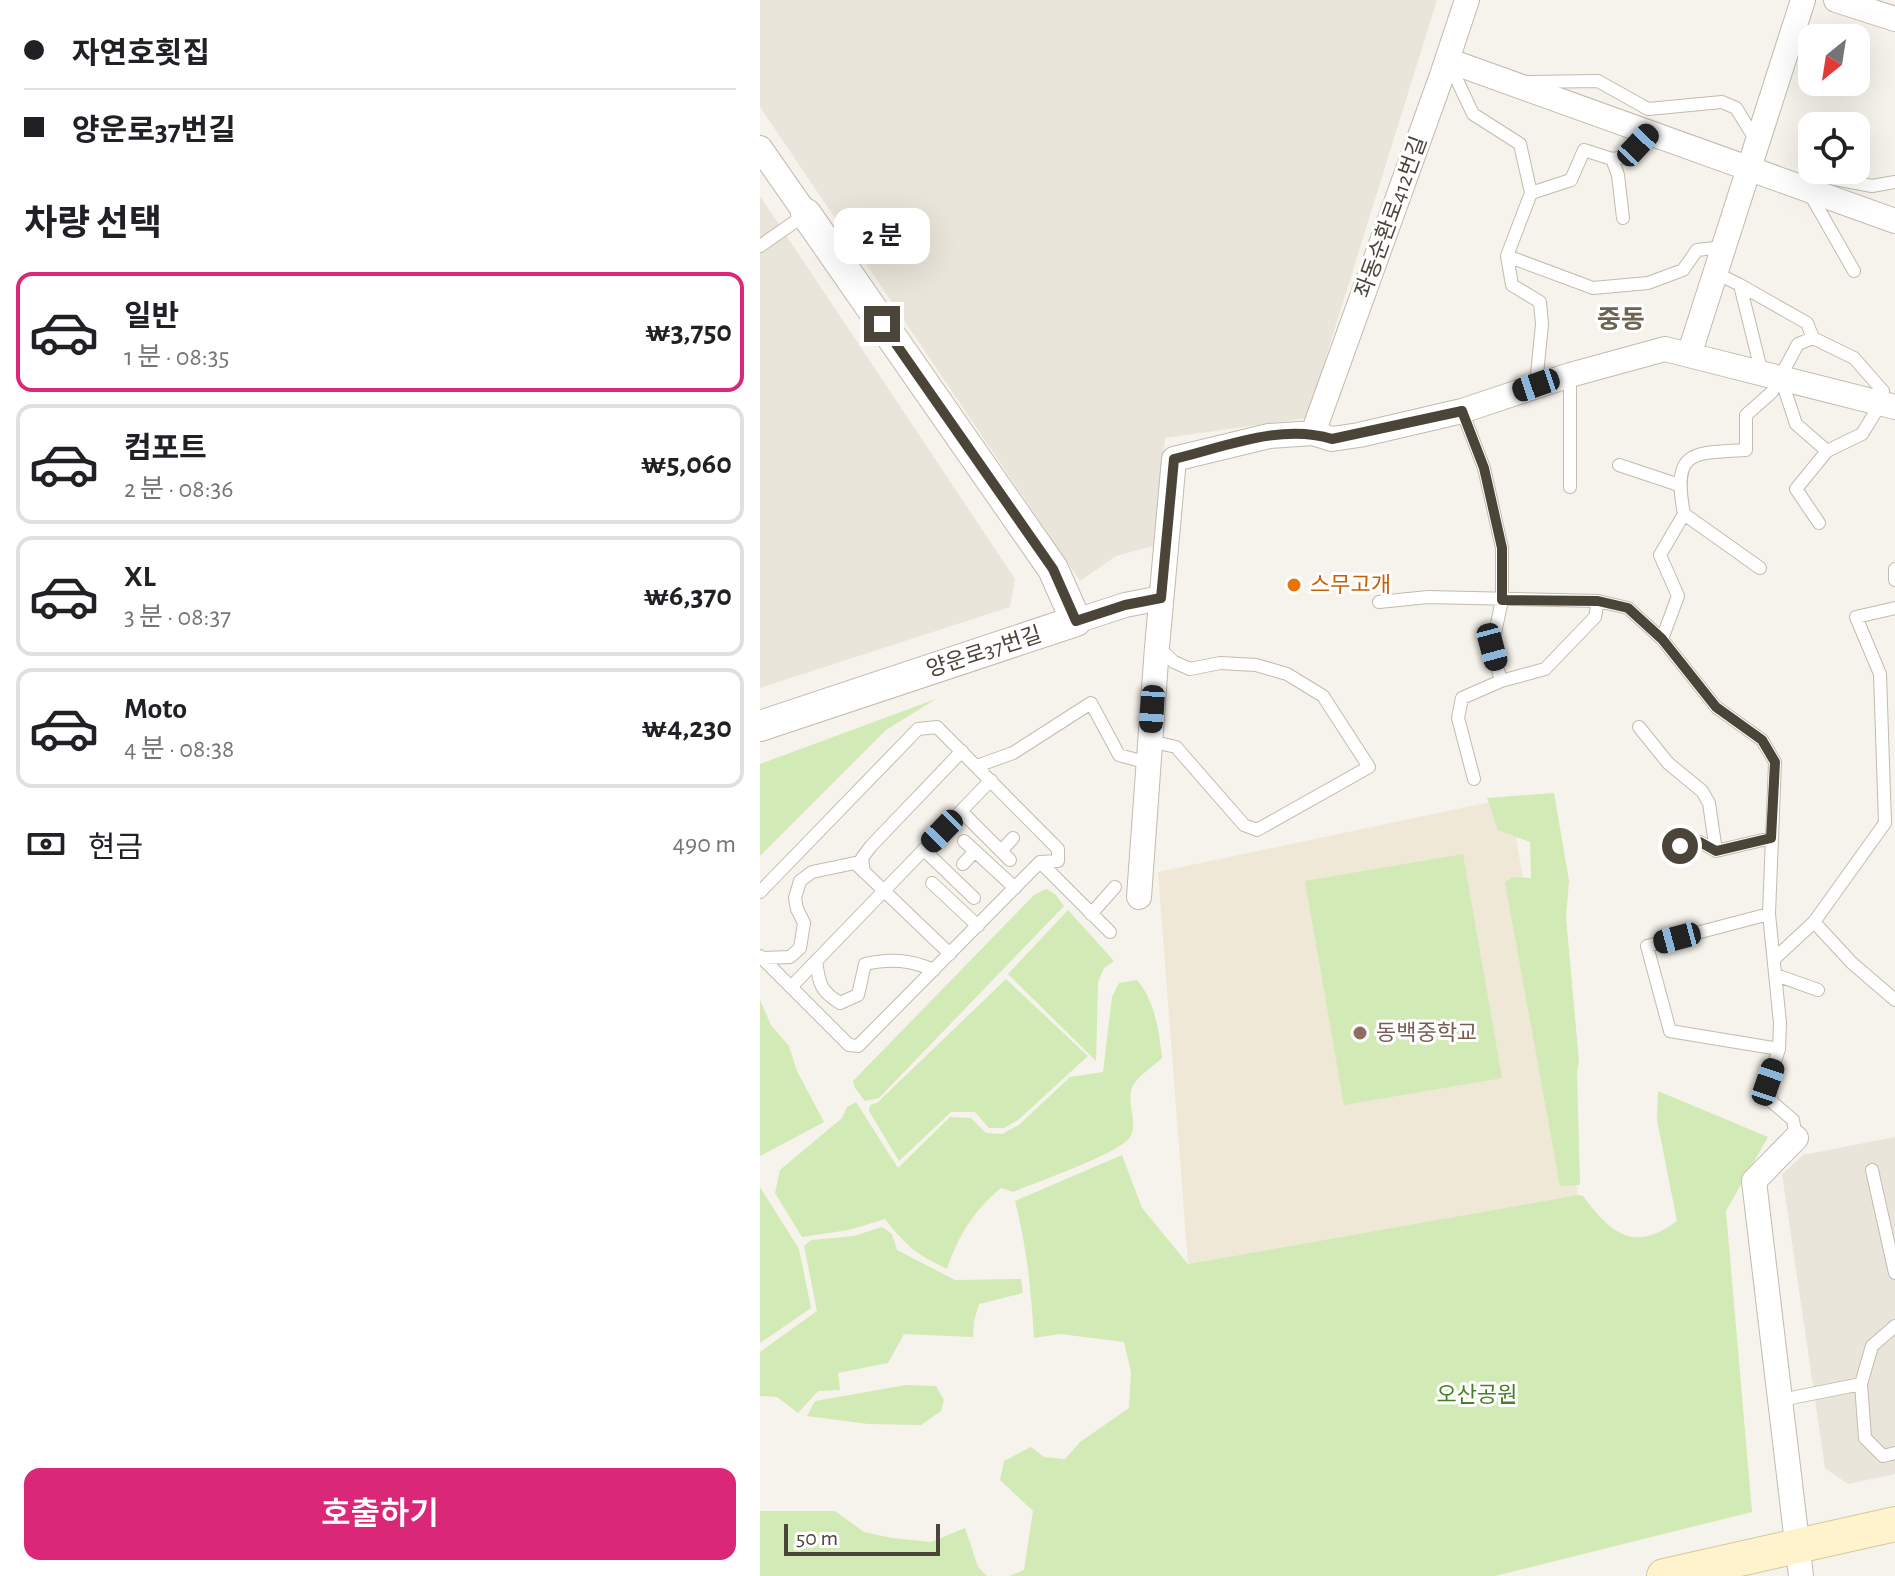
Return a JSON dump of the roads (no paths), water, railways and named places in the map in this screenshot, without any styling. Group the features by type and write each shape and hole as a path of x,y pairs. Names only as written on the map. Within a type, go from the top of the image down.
{"main road":[{"path":"1664,1576 1800,1561 1895,1524"}],"street":[{"name":"좌동순환로412번길","path":"1313,433 1467,0"},
{"path":"1689,355 1803,0"},
{"path":"1836,0 1895,19"},
{"path":"1447,60 1749,169 1798,179"},
{"path":"760,148 1053,569 1076,621 1125,605 1161,598"},
{"path":"1824,184 1895,221"},
{"path":"1139,897 1174,459 1269,436 1313,433 1332,439 1462,411 1536,385 1665,349 1888,405"},
{"name":"양운로37번길","path":"760,726 1076,621"},
{"path":"1796,1138 1754,1181 1800,1561"}],"lane":[{"path":"1447,60 1473,114 1520,144 1531,193 1507,256 1512,285 1540,302 1542,324 1536,385"},
{"path":"1510,82 1598,81 1648,109 1722,102 1736,108 1757,142"},
{"path":"1531,193 1571,180 1584,150 1612,159 1626,157 1649,133"},
{"path":"1612,159 1618,175 1623,218"},
{"path":"1854,271 1824,184 1872,186 1895,182"},
{"path":"760,246 806,214"},
{"path":"1507,256 1593,288 1648,283 1683,270 1697,250 1724,247"},
{"path":"1716,273 1807,323 1813,338 1854,358 1883,391 1888,405 1862,434 1827,451 1796,489 1819,523"},
{"path":"1740,285 1771,376 1796,424 1827,451"},
{"path":"1662,639 1678,596 1660,555 1684,514 1679,485 1686,462 1701,452 1746,450 1746,415 1772,392 1771,376 1798,344 1813,338"},
{"path":"1570,375 1570,487"},
{"path":"1462,411 1484,468 1502,548 1502,600 1492,647 1501,681"},
{"path":"1619,465 1679,485"},
{"path":"1684,514 1760,568"},
{"path":"1895,569 1895,580"},
{"path":"1379,602 1428,597 1598,601 1628,608 1662,639 1716,707 1762,740 1775,762 1769,914 1776,975 1779,1049 1768,1082 1772,1102 1793,1120 1796,1138"},
{"path":"1474,779 1458,718 1462,698 1501,681 1545,669 1595,617 1598,601"},
{"path":"1774,959 1814,922 1885,823 1880,674 1856,617 1895,608"},
{"path":"977,766 1013,753 1091,703 1119,755 1176,747 1244,825 1257,830 1369,767 1323,696 1287,674 1256,665 1220,663 1190,669 1174,662 1157,647"},
{"path":"760,892 918,729 937,727 1058,849 1058,861 1040,862 858,1046 849,1045 761,957"},
{"path":"1639,727 1668,763 1702,791 1709,803 1716,851"},
{"path":"864,872 862,858 871,846 962,751"},
{"path":"791,987 991,780"},
{"path":"961,811 1006,855 1013,838"},
{"path":"1680,846 1700,842 1716,851 1771,838"},
{"path":"964,841 1015,888"},
{"path":"924,850 970,894 975,878"},
{"path":"963,864 975,851"},
{"path":"1040,862 1110,932"},
{"path":"761,957 790,957 800,948 804,923 795,898 800,881 812,872 855,863 950,954"},
{"path":"931,902 936,887 978,926"},
{"path":"1091,914 1115,887"},
{"path":"1769,914 1647,946 1670,1031 1779,1049"},
{"path":"1814,922 1852,963 1895,1000"},
{"path":"816,961 819,982 827,995 840,1003 858,995 865,964 898,960 915,962 934,970"},
{"path":"1776,975 1818,990"},
{"path":"1872,1170 1895,1272"},
{"path":"1880,1209 1895,1206"},
{"path":"1895,1326 1872,1346 1861,1384 1865,1438 1883,1456 1895,1453"},
{"path":"1781,1400 1861,1384"}],"place":[{"name":"스무고개","path":"1294,585"},
{"name":"동백중학교","path":"1360,1033"}],"district":[{"name":"중동","path":"1621,320"}],"park label":[{"name":"오산공원","path":"1477,1395"}]}
